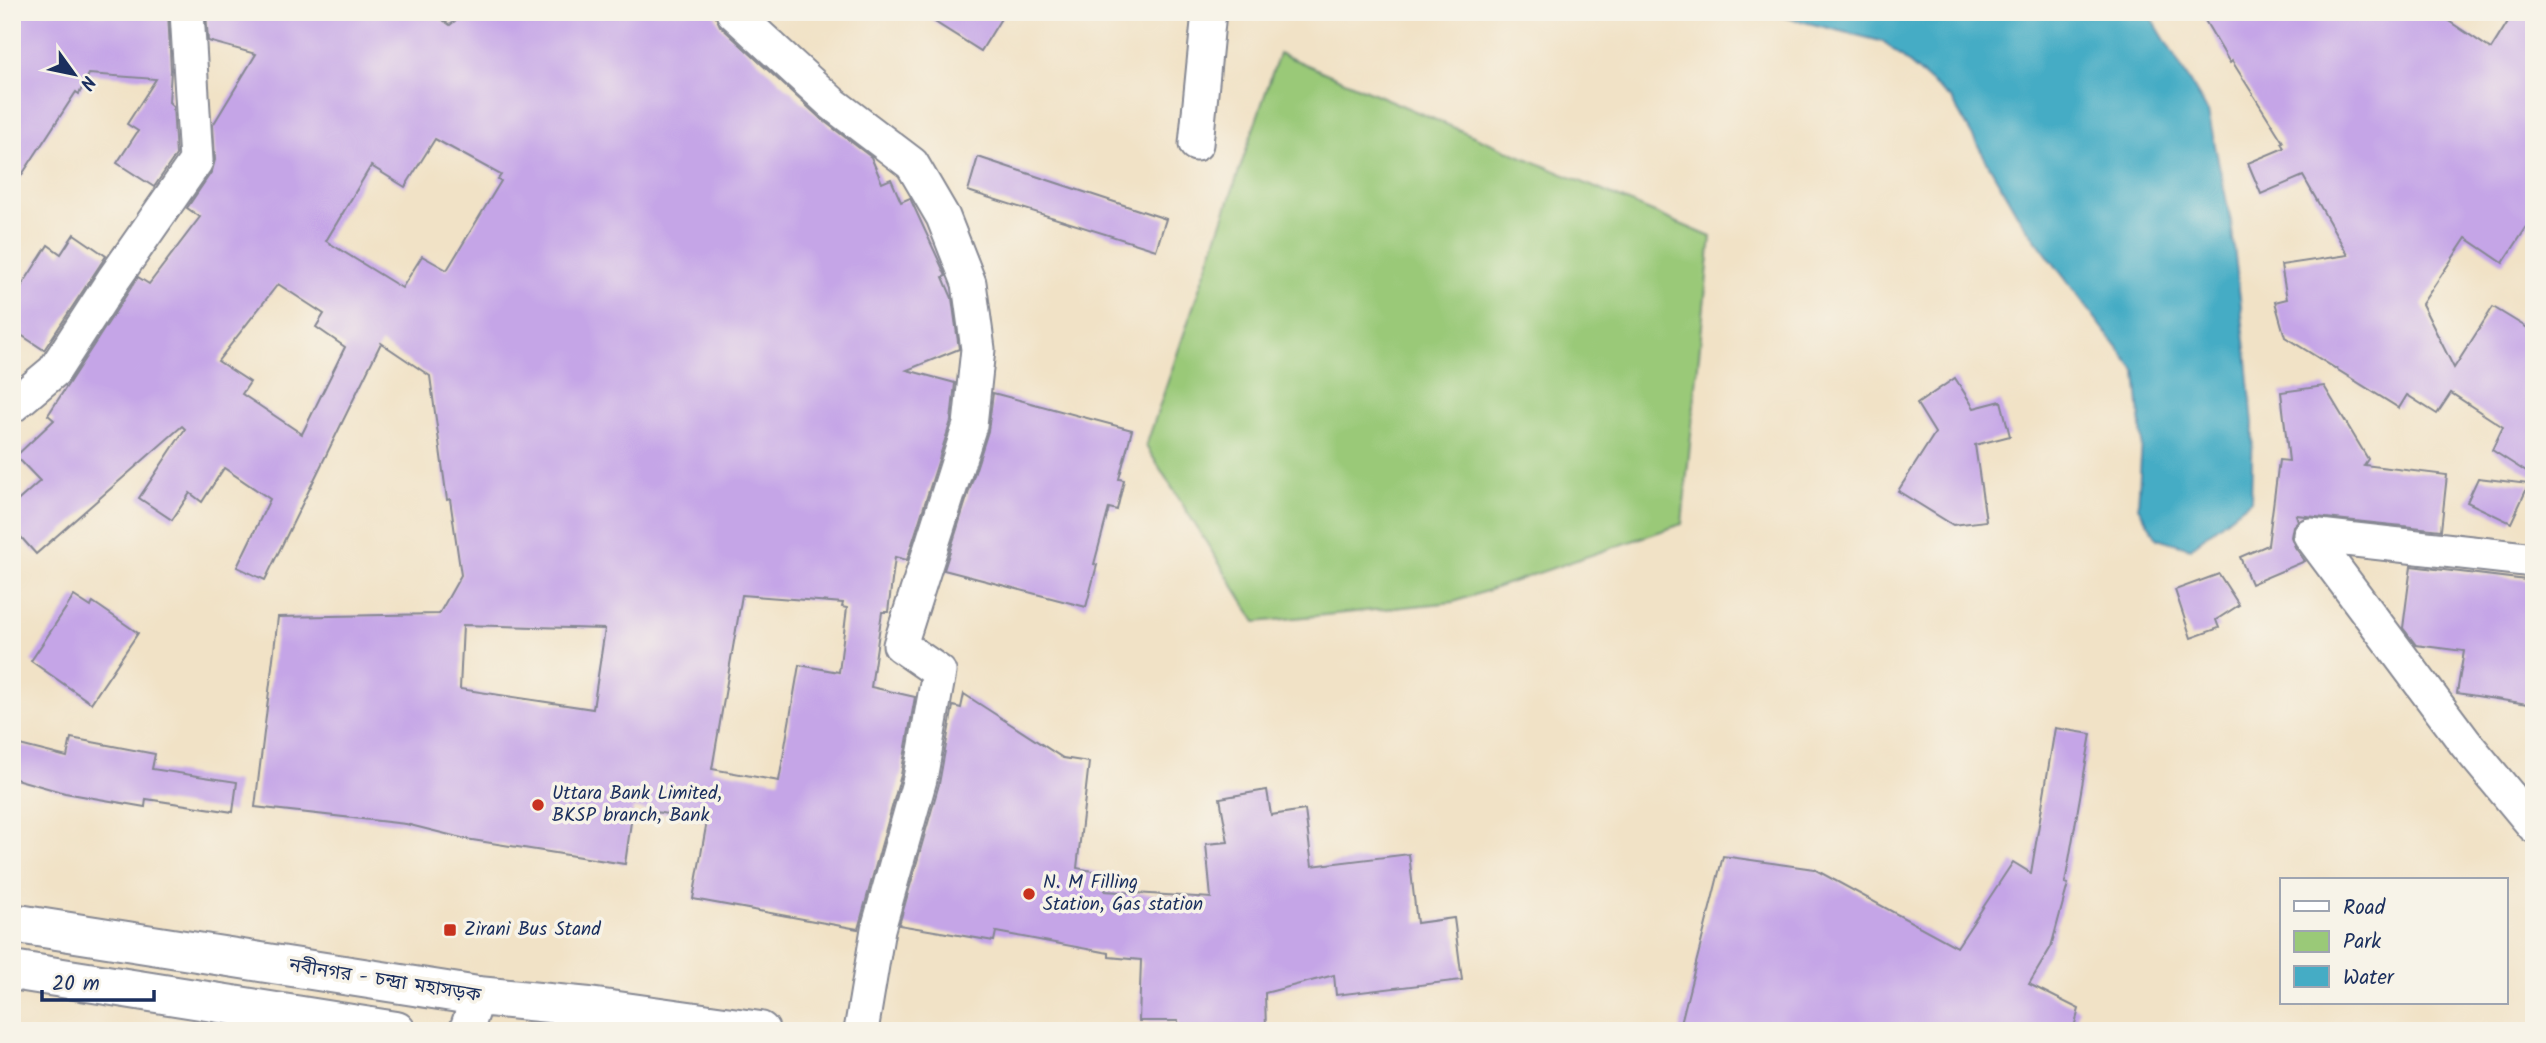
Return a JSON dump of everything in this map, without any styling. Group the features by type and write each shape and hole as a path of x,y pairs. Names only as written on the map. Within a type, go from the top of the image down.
{"highway":[{"name":"নবীনগর - চন্দ্রা মহাসড়ক","path":"12,923 472,1013 589,1007 760,1031"},
{"path":"12,970 396,1031"}],"street":[{"path":"12,407 54,371 196,161 187,12"},
{"path":"733,12 834,104 912,164 943,217 969,283 978,349 970,425 900,645 939,672 920,779 878,929 860,1031"},
{"path":"1196,144 1209,12"},
{"path":"2534,560 2310,535 2466,744 2534,826"}],"green space":[{"path":"1279,53 1711,237 1682,524 1454,602 1256,622 1146,446"}],"water":[{"path":"1764,12 2148,12 2208,112 2231,222 2246,349 2253,424 2251,500 2190,548 2157,538 2138,507 2142,440 2136,372 2020,219 1952,100 1884,42"}],"building":[{"path":"12,12 94,12 92,14 139,16 139,12 168,12 171,70 169,102 173,106 176,155 154,187 117,163 138,131 127,124 156,79 89,74 79,94 76,92 12,190"},
{"path":"206,12 431,12 450,25 466,12 714,12 720,26 820,118 871,157 882,183 891,179 901,202 910,198 946,276 943,277 952,298 959,349 907,370 955,383 951,421 907,560 895,557 888,612 882,612 871,687 915,697 901,775 858,929 693,899 707,821 633,808 625,864 466,839 406,824 255,807 278,617 439,614 461,575 450,499 447,500 430,376 381,343 265,580 237,567 270,499 224,468 202,502 190,493 172,520 139,498 185,429 182,426 36,554 12,527 12,506 40,481 16,456 54,420 48,415 138,277 149,284 200,217 187,208 212,171 215,160 213,125 256,54 208,41","holes":["435,139 501,175 498,179 501,181 447,270 422,256 402,288 326,241 371,166 405,187","278,284 324,314 316,327 345,347 302,434 242,394 250,382 218,361","742,595 843,603 842,607 847,608 839,672 799,665 779,781 712,769","463,625 605,629 593,709 460,689"]},
{"path":"919,12 1005,12 981,51"},
{"path":"2200,12 2435,12 2491,49 2514,12 2534,12 2534,216 2503,263 2466,238 2422,304 2454,368 2493,307 2534,332 2534,477 2492,450 2503,427 2451,393 2437,414 2407,395 2399,408 2285,337 2275,302 2287,299 2281,265 2348,255 2303,176 2261,194 2248,163 2284,148 2281,143 2283,142 2232,61 2230,63"},
{"path":"978,157 1166,219 1156,250 968,191"},
{"path":"74,234 106,256 44,350 12,329 12,301 48,245 61,254"},
{"path":"1955,378 1974,408 2001,401 2010,436 1975,445 1986,521 1953,525 1898,491 1935,433 1917,404"},
{"path":"2324,386 2368,459 2364,465 2447,475 2441,530 2296,515 2298,521 2293,526 2291,537 2305,561 2251,584 2240,557 2268,545 2279,460 2289,461 2281,392"},
{"path":"993,393 1132,430 1119,479 1124,480 1117,510 1109,508 1086,607 944,570 988,431"},
{"path":"2478,478 2529,484 2511,523 2467,502"},
{"path":"2411,566 2534,581 2534,705 2457,693 2464,651 2416,645 2403,628"},
{"path":"2219,574 2239,605 2216,620 2219,628 2191,638 2175,590"},
{"path":"74,596 91,607 93,602 138,633 91,703 31,661"},
{"path":"964,694 1063,758 1089,762 1077,868 1108,874 1105,891 1211,898 1206,844 1228,842 1220,798 1267,790 1271,815 1305,810 1312,866 1409,854 1417,923 1454,918 1462,980 1336,995 1334,975 1265,993 1266,1031 1215,1031 1215,1028 1179,1031 1178,1021 1139,1021 1141,960 1109,957 1109,953 996,932 994,941 899,925 939,784 953,706 961,708"},
{"path":"2055,728 2091,734 2065,883 2068,884 2051,947 2029,984 2079,1009 2073,1031 1679,1031 1723,856 1814,869 1957,947 2013,862 2031,873"},
{"path":"71,738 155,754 152,769 237,782 233,812 146,799 145,807 65,793 12,778 12,743 67,757"}],"place":[{"name":"Uttara Bank Limited, BKSP branch, Bank","path":"538,805"},
{"name":"N. M Filling Station, Gas station","path":"1029,894"},
{"name":"Zirani Bus Stand","path":"450,930"}]}
